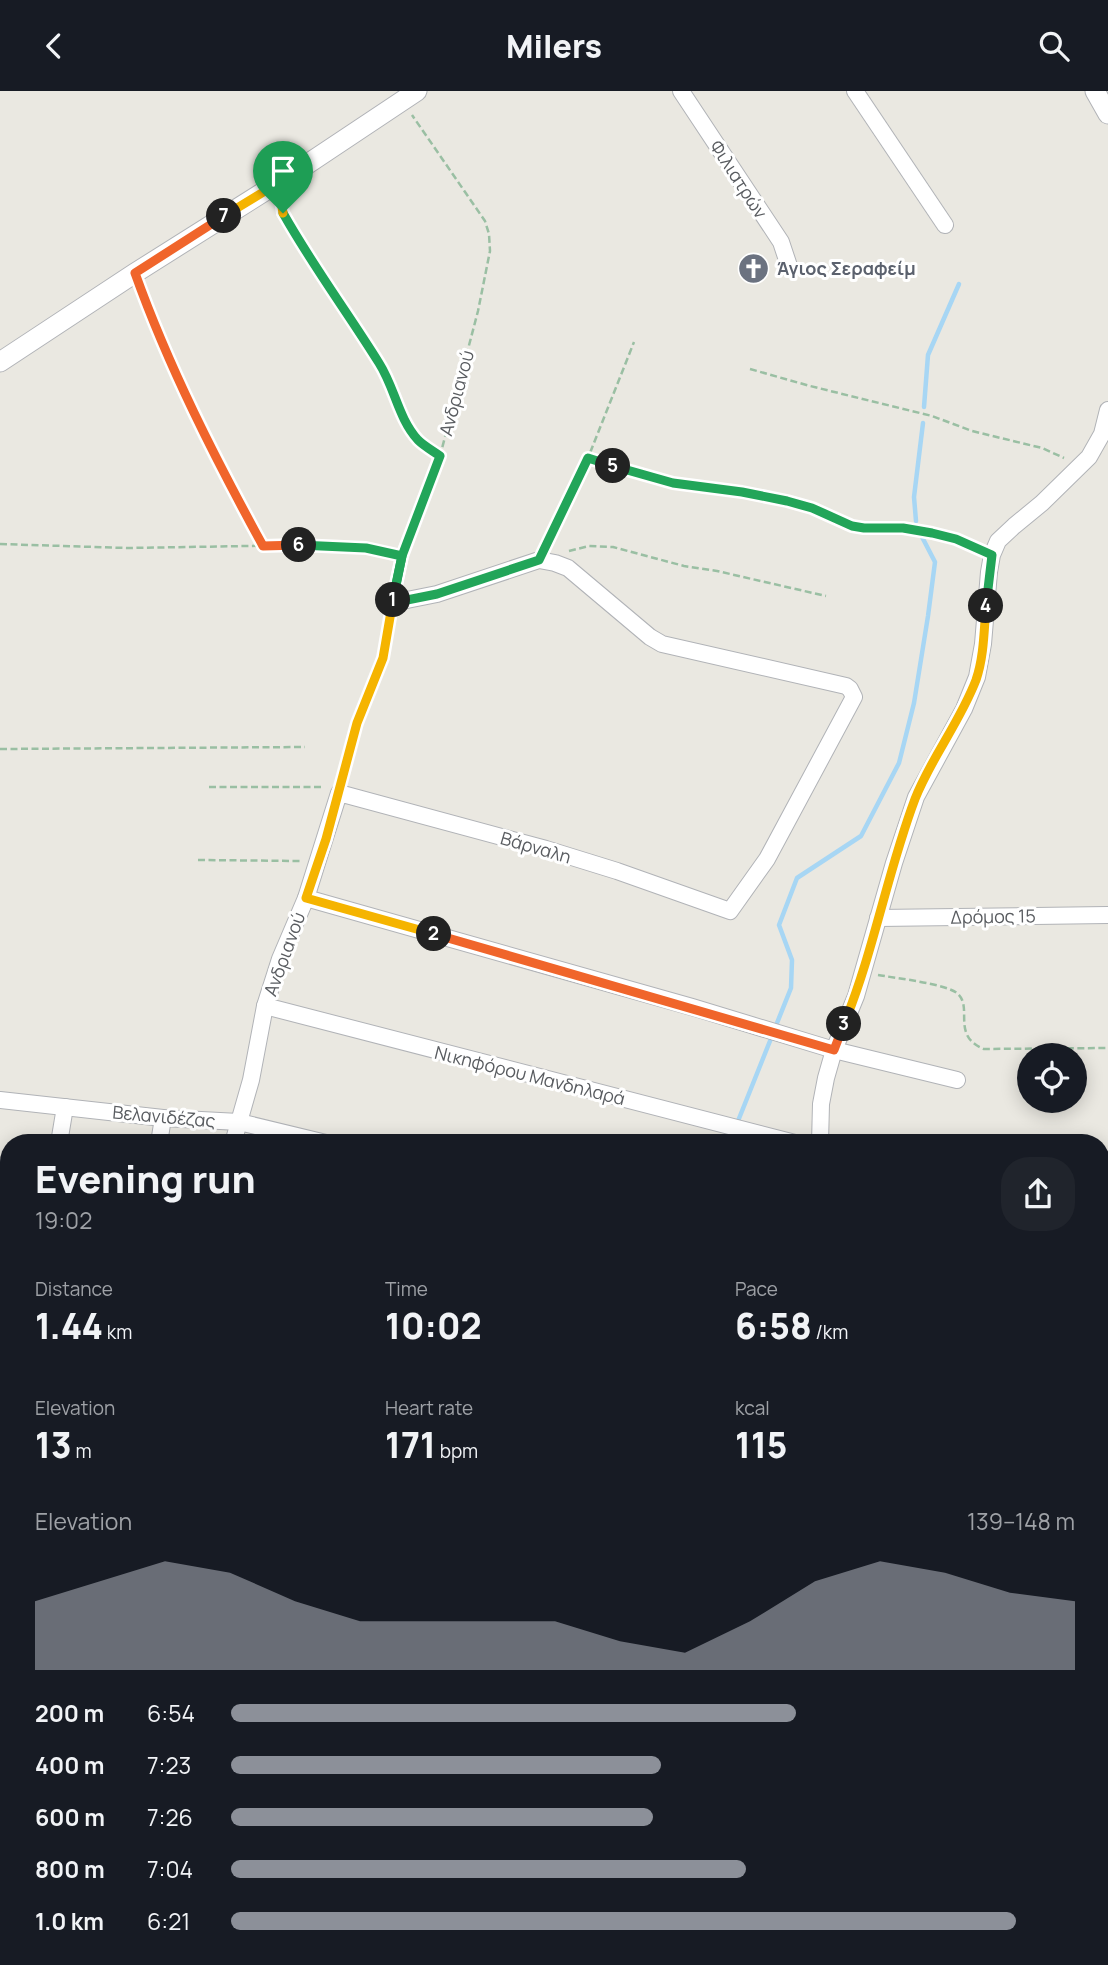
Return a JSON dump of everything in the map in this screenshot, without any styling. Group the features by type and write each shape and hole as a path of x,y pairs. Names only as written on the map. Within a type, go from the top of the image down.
{"street":[{"name":"Φιλιατρών","path":"681,91 781,242 790,269"},
{"path":"855,91 945,225"},
{"path":"1095,91 1108,114"},
{"path":"0,362 410,96"},
{"path":"820,1134 821,1104 826,1078 834,1050 856,996 916,797 964,709 977,677 992,555 998,541 1042,503 1088,457 1102,433 1108,410"},
{"path":"392,603 437,594 539,560"},
{"name":"Βάρναλη","path":"339,793 546,849 730,911 767,859 853,702 853,692 846,686 662,645 568,568 539,560"},
{"name":"Ανδριανού","path":"236,1134 251,1080 265,1006 280,959 306,898 339,793"},
{"path":"306,898 834,1050 957,1080"},
{"name":"Δρόμος 15","path":"878,918 1108,915"},
{"name":"Νικηφόρου Μανδηλαρά","path":"265,1006 760,1134"},
{"name":"Βελανιδέζας","path":"0,1100 163,1118 239,1122 289,1134"},
{"path":"60,1134 65,1107"},
{"path":"160,1134 163,1118"}],"path":[{"name":"Ανδριανού","path":"339,793 357,723 383,658 402,556 440,456 478,311 490,251 485,221 410,96"},
{"path":"278,183 283,213 383,370 403,418 419,441 440,456"},
{"path":"135,273 173,370 263,546"},
{"path":"539,560 588,458 634,342"},
{"path":"750,369 1042,448 1080,465"},
{"path":"588,458 673,483 787,501 812,508 852,526 903,528 932,533 956,539 992,555"},
{"path":"0,544 127,548 308,545 366,548 402,556"},
{"path":"539,560 589,546 613,547 684,566 826,596"},
{"path":"0,749 305,747"},
{"path":"209,787 322,786 339,793"},
{"path":"198,860 318,861"},
{"path":"863,972 938,985 956,991 962,997 967,1036 974,1045 984,1049 1108,1048"}],"waterway":[{"path":"924,407 928,355 959,284"},
{"path":"916,521 914,497 923,423"},
{"path":"775,1028 791,988 792,960 779,925 797,878 861,836 899,763 914,703 935,562 921,535"},
{"path":"738,1121 772,1036"}],"place":[{"name":"Άγιος Σεραφείμ","path":"754,268"}],"route":[{"path":"283,213 278,183 135,273 173,370 263,546 366,548 402,556 397,576 392,603 437,594 539,560 588,458 673,483 787,501 831,515 852,526 903,528 932,533 956,539 992,555 977,677 964,709 916,797 856,996 834,1050 306,898 326,839 357,723 383,658 392,603 402,556 440,456 419,441 403,418 383,370 283,213"}]}
